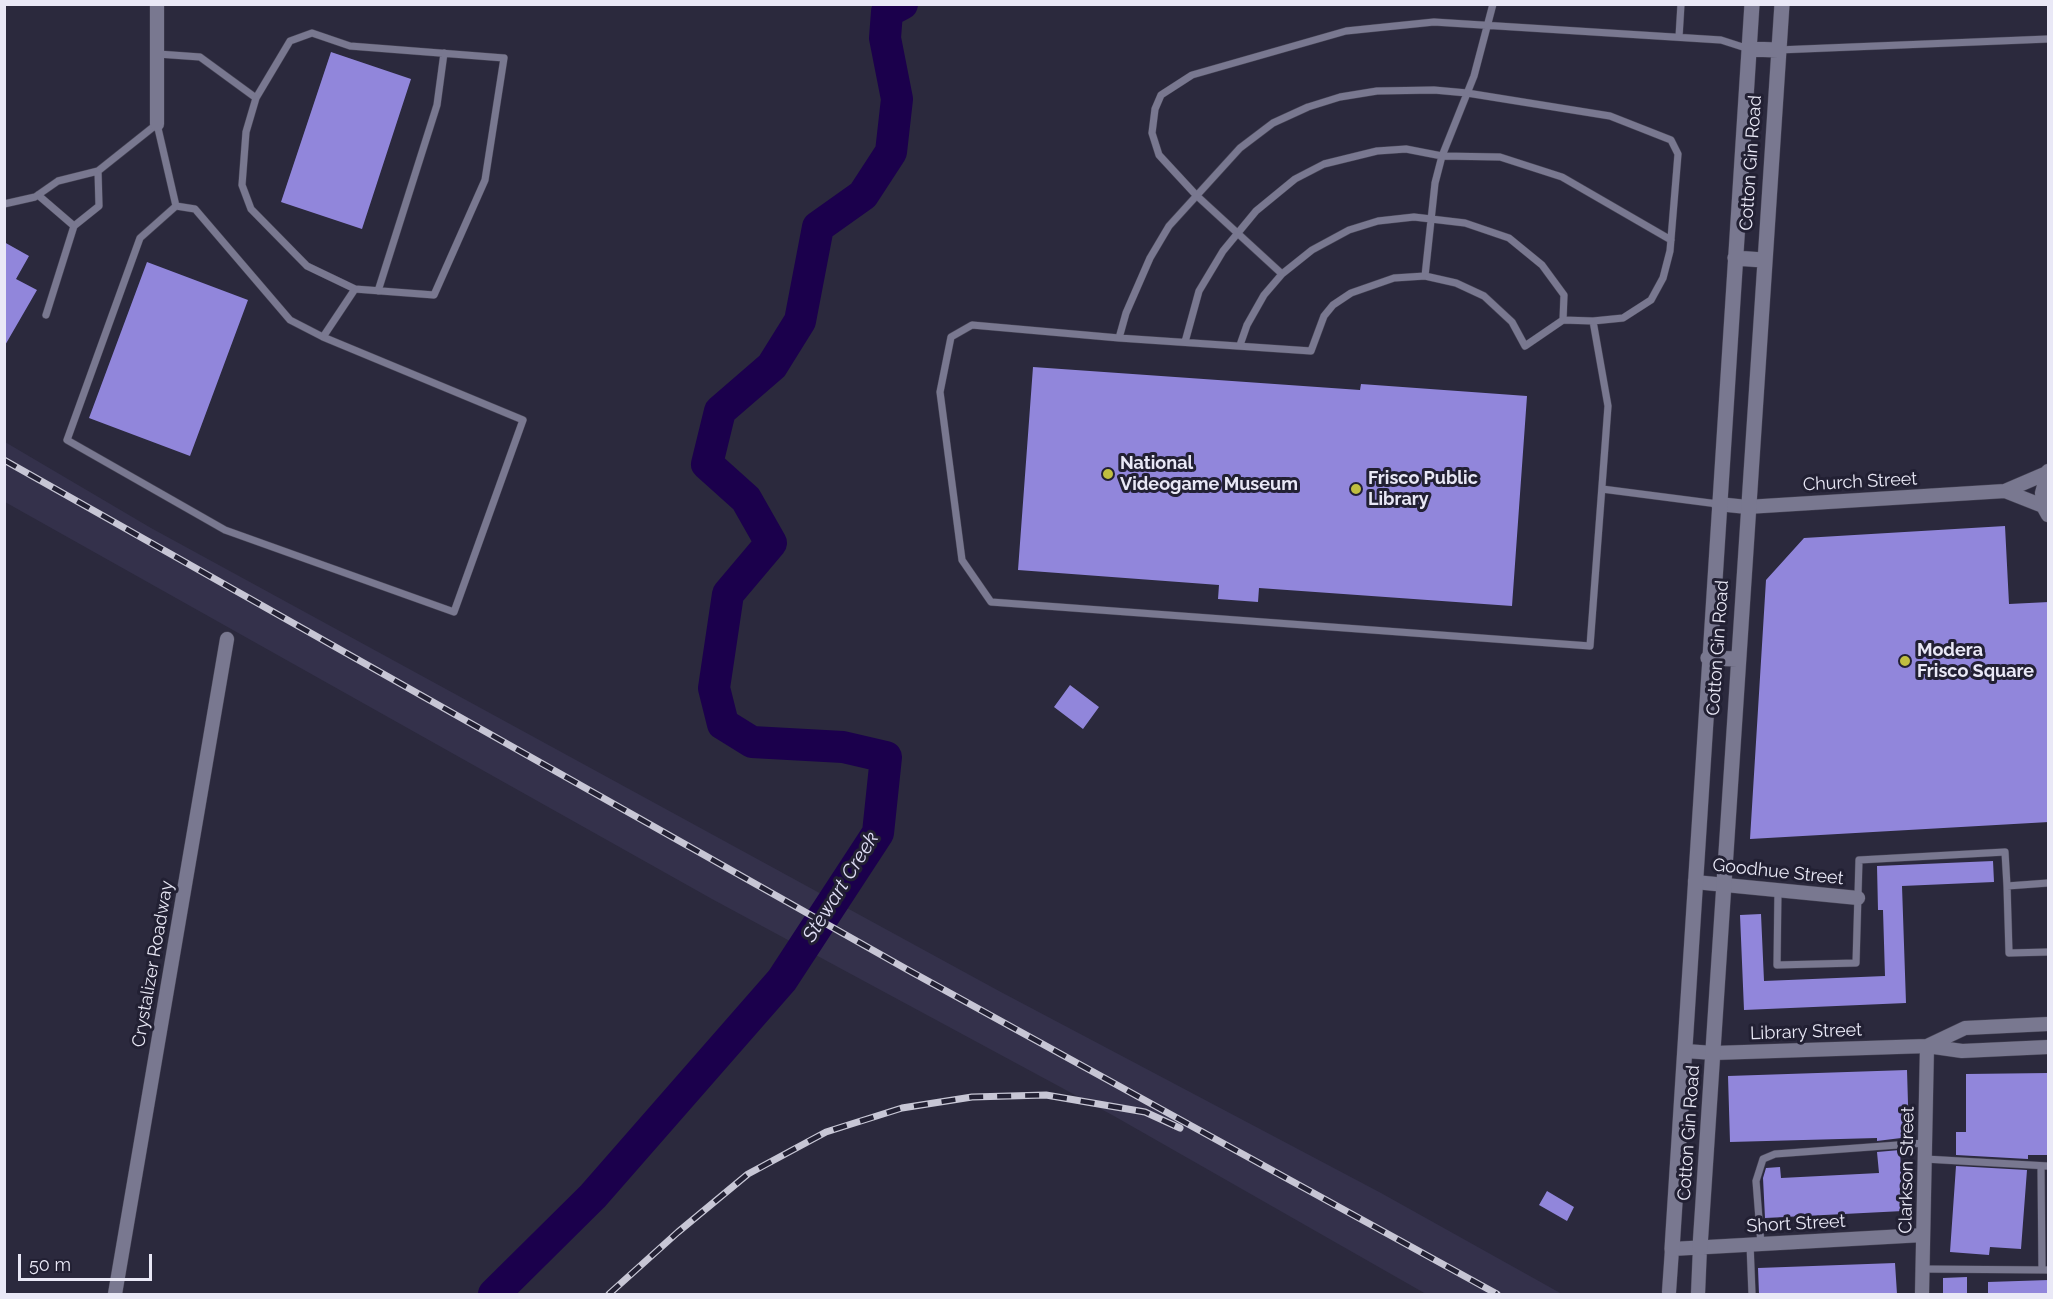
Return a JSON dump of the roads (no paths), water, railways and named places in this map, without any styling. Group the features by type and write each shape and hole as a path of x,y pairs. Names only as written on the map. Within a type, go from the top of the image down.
{"street":[{"path":"157,4 157,124"},
{"name":"Cotton Gin Road","path":"1669,1292 1708,658 1752,4"},
{"name":"Cotton Gin Road","path":"1698,1294 1737,659 1782,4"},
{"path":"1749,49 1778,50"},
{"path":"1735,258 1763,260"},
{"path":"2046,510 2042,493 2048,472"},
{"name":"Church Street","path":"1718,504 1747,507 2005,491 2048,472"},
{"name":"Church Street","path":"2005,491 2046,510"},
{"name":"Crystalizer Roadway","path":"116,1294 227,639"},
{"path":"1708,658 1737,659"},
{"name":"Goodhue Street","path":"1695,882 1858,898"},
{"name":"Library Street","path":"1927,1046 1965,1028 2049,1024"},
{"name":"Library Street","path":"1685,1051 1714,1053 1927,1046 1962,1051 2049,1047"},
{"name":"Clarkson Street","path":"1922,1294 1927,1046"},
{"name":"Short Street","path":"1672,1249 1923,1235"}],"lane":[{"path":"1425,276 1430,218 1442,156 1467,93 1489,24 1492,4"},
{"path":"1679,37 1681,4"},
{"path":"1282,274 1196,195 1159,155 1152,133 1155,109 1161,95 1192,75 1346,31 1434,22 1721,40 1749,49"},
{"path":"312,33 350,46 504,58 485,180 435,295 355,289 307,266 251,209 242,185 246,132 256,98 290,41 312,33"},
{"path":"1778,50 2049,39"},
{"path":"378,291 437,105 444,53"},
{"path":"158,54 200,57 256,98"},
{"path":"1119,338 1126,313 1150,258 1169,226 1240,148 1273,123 1308,107 1340,97 1377,92 1434,90 1467,93 1610,116 1671,141 1678,154 1671,240 1664,278 1651,300 1623,318 1593,321 1563,320 1525,346 1512,322 1484,296 1456,283 1425,276 1394,278 1351,293 1333,305 1324,316 1311,351 1119,338 972,325 951,337 940,392 962,560 991,602 1590,646 1608,406 1593,321"},
{"path":"4,204 38,195 58,181 98,171 157,124 176,206"},
{"path":"1185,342 1199,291 1237,232 1280,190 1324,164 1377,151 1406,149 1442,156 1500,156 1562,177 1671,240"},
{"path":"46,315 74,226 99,206 98,171"},
{"path":"38,195 74,226"},
{"path":"176,206 195,209 290,320 323,337 523,420 454,612 225,531 67,440 140,237 176,206"},
{"path":"1240,345 1256,307 1282,274 1312,250 1349,230 1378,221 1414,217 1465,223 1509,238 1542,265 1564,295 1563,320"},
{"path":"323,337 355,289"},
{"path":"1602,489 1718,504"},
{"path":"1778,890 1777,965 1856,963 1859,860 2005,852 2009,953 2049,952"},
{"path":"2007,886 2049,883"},
{"path":"1752,1294 1756,1181 1763,1159 1775,1154 1925,1143"},
{"path":"1922,1269 2045,1270 2045,1166 1925,1159"}],"waterway":[{"name":"Stewart Creek","path":"494,1294 593,1196 782,980 878,833 886,757 843,747 752,742 723,724 714,688 728,594 771,543 746,499 707,464 720,411 772,366 800,321 818,227 863,195 891,152 897,99 885,38 887,12 902,4"}],"railway":[{"path":"4,460 908,970 1497,1294"},
{"path":"609,1294 678,1232 748,1174 826,1132 902,1108 972,1097 1046,1095 1145,1112 1180,1128"}],"place":[{"name":"National Videogame Museum","path":"1108,474"},
{"name":"Frisco Public Library","path":"1356,489"},
{"name":"Modera Frisco Square","path":"1905,661"}]}
